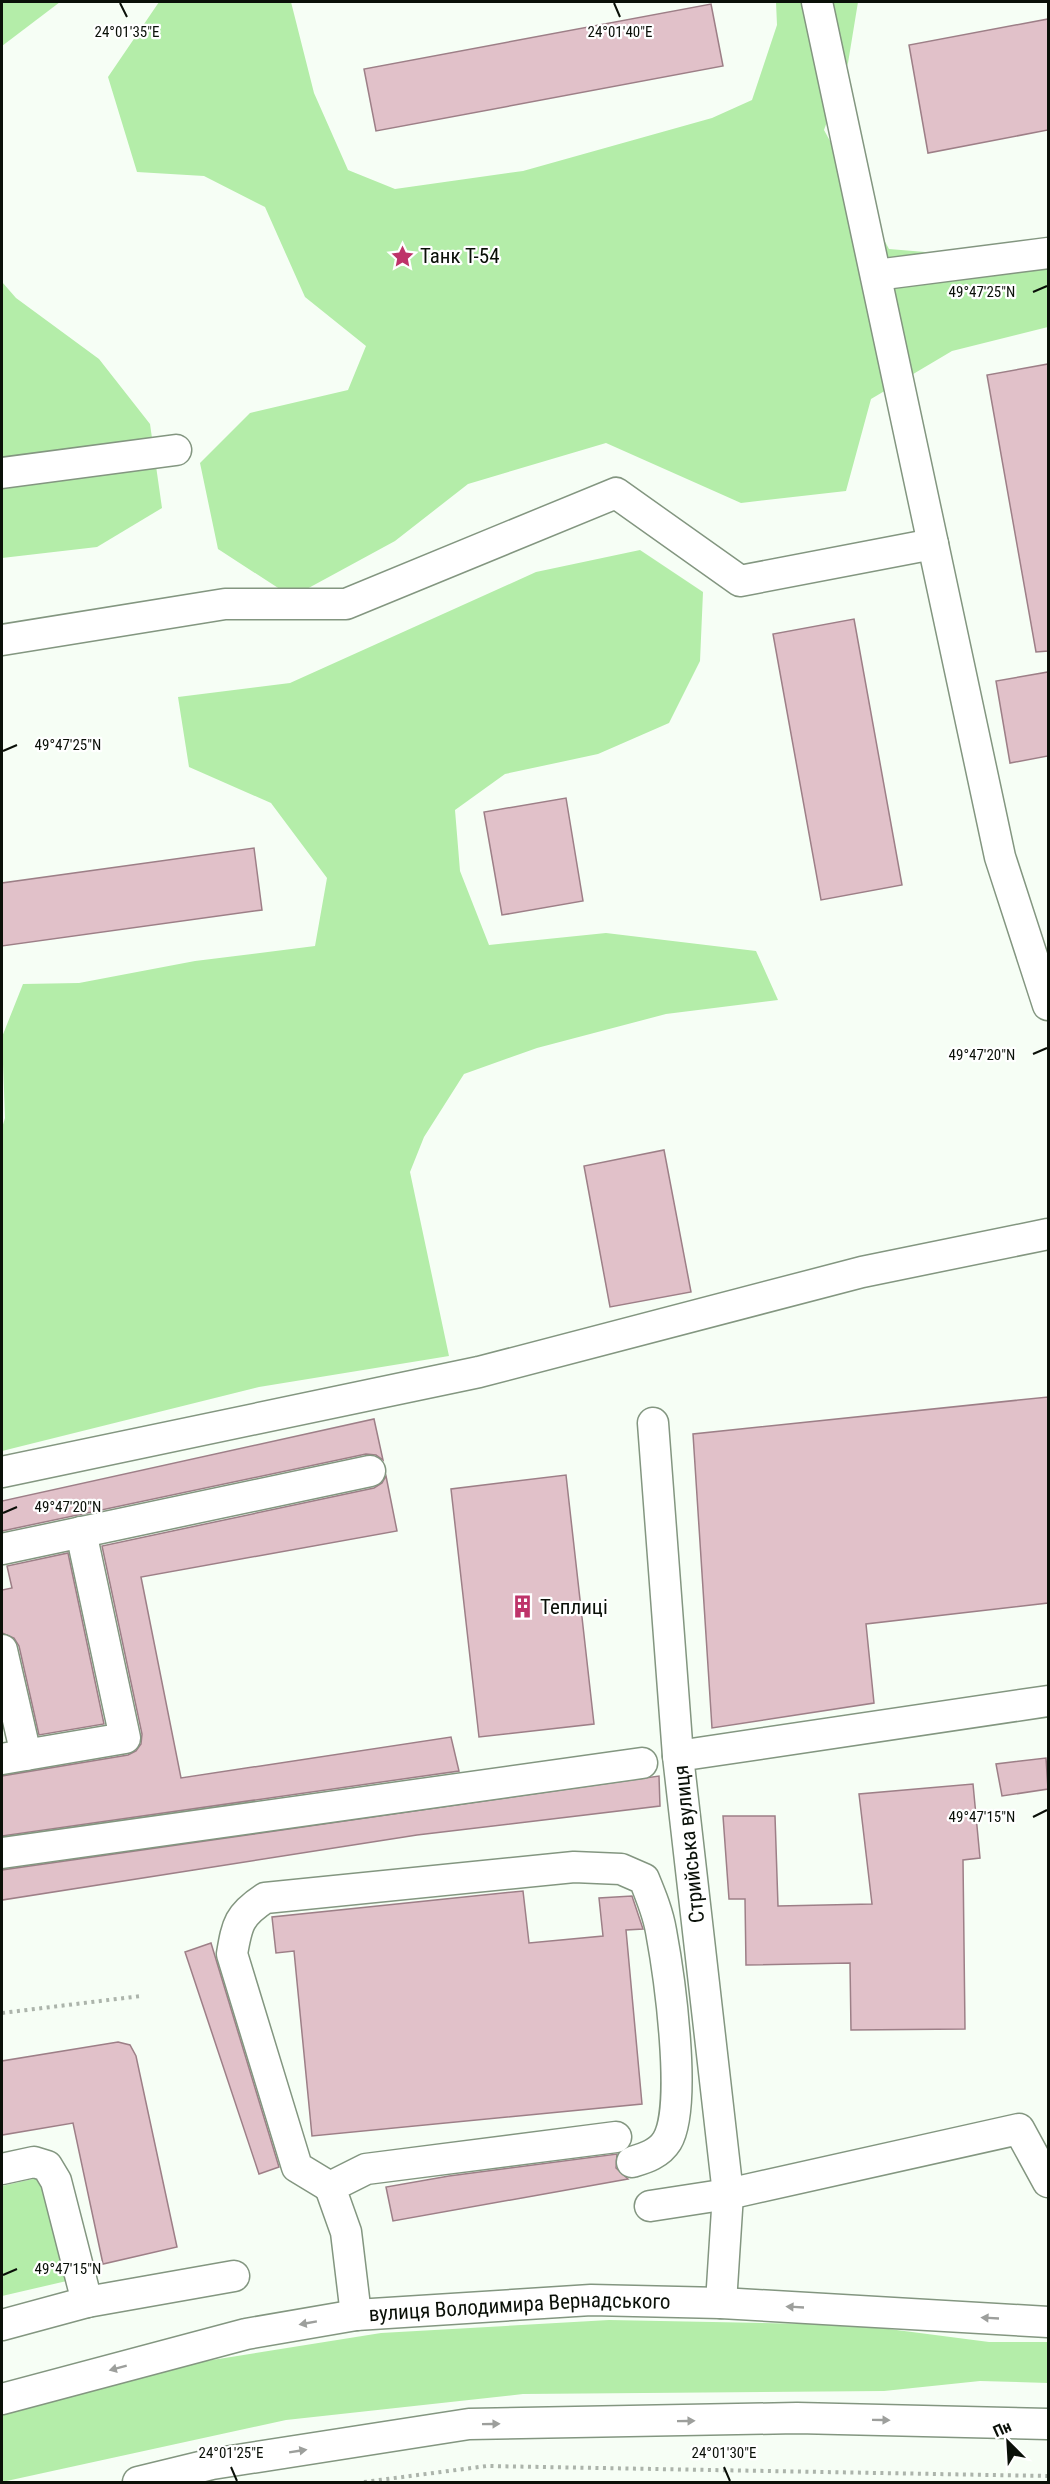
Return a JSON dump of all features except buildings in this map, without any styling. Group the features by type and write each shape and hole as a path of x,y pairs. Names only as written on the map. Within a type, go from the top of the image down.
{"street":[{"path":"818,2 1000,857 1048,1005"},
{"path":"876,275 1048,253"},
{"path":"2,473 176,450"},
{"path":"2,640 225,604 346,604 616,493 740,581 933,544"},
{"path":"2,1472 479,1372 862,1272 1048,1234"},
{"path":"653,1423 678,1756"},
{"path":"2,1549 370,1471"},
{"path":"2,1650 14,1757 125,1738 81,1532"},
{"name":"Стрийська вулиця","path":"721,2303 728,2194 678,1756 1048,1701"},
{"path":"2,1853 642,1764"},
{"path":"330,2187 366,2169 624,2150 645,2158 662,2147 672,2125 675,2055 661,1931 644,1879 621,1869 574,1867 266,1898 249,1908 240,1919 232,1954 297,2167 330,2187 346,2232 356,2315"},
{"path":"650,2206 728,2194 1019,2129 1048,2182"},
{"path":"2,2169 34,2162 47,2166 56,2181 87,2302"},
{"path":"2,2325 87,2302 234,2276"},
{"name":"вулиця Володимира Вернадського","path":"2,2398 246,2334 356,2315 591,2300 721,2303 1048,2322"},
{"path":"138,2482 214,2473 469,2424 797,2418 1048,2424"}],"path":[{"path":"2,2013 141,1996"},
{"path":"364,2482 487,2466 1048,2476"}],"green space":[{"path":"2,2 60,2 2,46"},
{"path":"159,2 291,2 314,93 348,170 395,189 523,171 712,118 752,100 777,25 776,2 858,2 848,63 824,130 889,249 961,255 1048,243 1048,327 952,351 871,399 846,491 741,503 606,443 468,484 395,541 292,597 218,549 200,463 250,413 348,390 366,346 305,297 265,207 204,176 137,172 108,77"},
{"path":"2,282 16,298 99,359 150,424 162,508 97,547 2,558"},
{"path":"640,550 703,592 700,661 669,723 598,754 505,774 455,810 460,871 489,945 606,933 756,951 778,1000 666,1014 537,1048 464,1074 424,1137 410,1172 449,1356 259,1387 2,1451 2,1128 5,1118 2,1037 23,984 79,983 195,961 315,946 327,878 271,803 189,767 178,697 290,683 536,572"},
{"path":"46,2176 71,2280 2,2296 2,2186"},
{"path":"609,2320 858,2325 989,2342 1048,2342 1048,2383 980,2381 884,2391 523,2394 286,2420 2,2482 2,2412 181,2365 381,2333"}],"place":[{"name":"Танк Т-54","path":"402,256"},
{"name":"Теплиці","path":"522,1607"}]}
